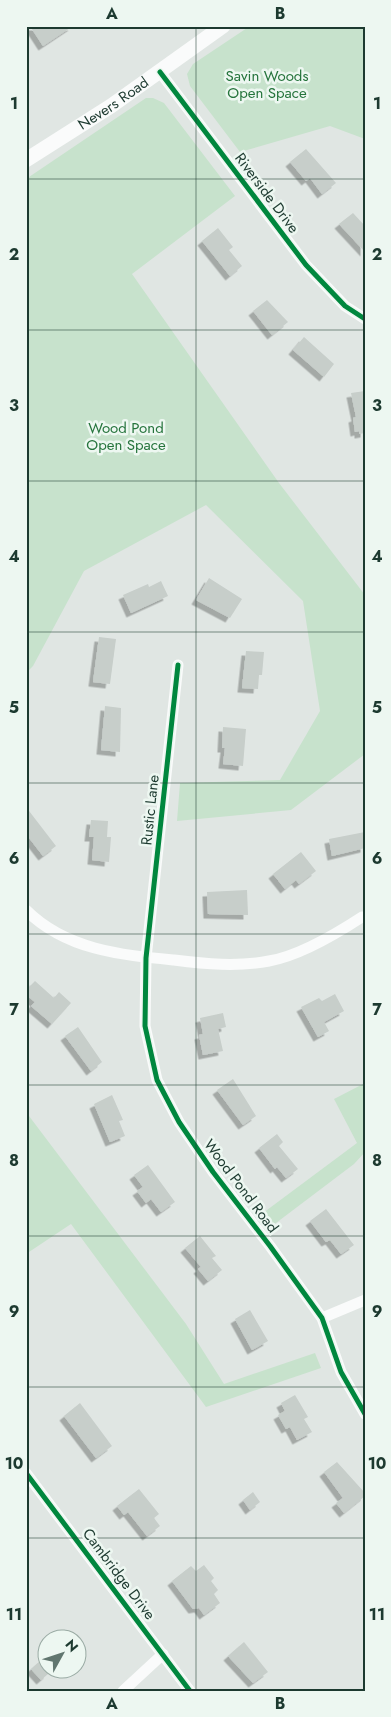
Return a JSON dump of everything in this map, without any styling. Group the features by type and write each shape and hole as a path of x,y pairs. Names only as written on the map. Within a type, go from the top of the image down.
{"street":[{"name":"Nevers Road","path":"26,160 160,72 223,26"},
{"name":"Riverside Drive","path":"160,72 306,265 346,306 365,318"},
{"name":"Rustic Lane","path":"146,958 178,665"},
{"path":"26,910 36,920 63,937 84,946 106,952 146,958 216,965 270,961 314,945 362,918"},
{"name":"Wood Pond Road","path":"146,958 145,1026 157,1080 179,1122 213,1172 322,1318 341,1372 365,1414"},
{"path":"322,1318 365,1300"},
{"name":"Cambridge Drive","path":"26,1473 190,1691"},
{"path":"123,1691 163,1654"}],"green space":[{"name":"Savin Woods Open Space","path":"250,26 365,26 365,139 330,126 240,152 190,86 187,74 193,64"},
{"name":"Wood Pond Open Space","path":"146,98 153,98 164,103 235,196 132,274 279,483 365,595 365,754 291,810 177,821 180,783 280,780 320,711 303,601 206,505 84,571 33,666 26,673 26,179"},
{"path":"365,1083 365,1152 354,1164 272,1226 263,1213 357,1143 334,1099"},
{"path":"26,1112 186,1324 224,1384 315,1353 321,1368 206,1407 71,1224 26,1254"}],"building":[{"path":"30,26 73,26 43,46"},
{"path":"306,149 336,183 322,194 310,178 306,181 290,162"},
{"path":"353,213 365,226 365,252 339,224"},
{"path":"218,228 233,247 229,250 242,266 230,276 202,241"},
{"path":"267,300 288,322 272,335 253,311"},
{"path":"304,337 334,364 324,377 293,350"},
{"path":"365,391 365,433 359,434 359,431 355,432 353,418 356,417 351,393"},
{"path":"209,578 242,599 230,618 196,600"},
{"path":"161,581 168,596 131,613 123,595 148,584 149,587"},
{"path":"99,637 116,639 110,684 93,682"},
{"path":"246,651 264,652 262,675 259,675 258,689 242,688"},
{"path":"105,706 121,708 120,752 101,750"},
{"path":"223,727 246,729 243,766 223,764 225,748 222,748"},
{"path":"26,807 56,846 43,856 26,834"},
{"path":"91,820 108,821 107,837 111,837 109,862 92,860 94,837 89,837"},
{"path":"365,832 365,848 332,856 329,839"},
{"path":"301,852 316,871 299,884 296,880 285,889 273,874"},
{"path":"247,890 248,915 208,914 207,892"},
{"path":"35,981 54,998 59,992 71,1003 52,1024 31,1006 35,1002 26,995 26,990"},
{"path":"335,994 344,1011 324,1022 329,1031 318,1037 301,1007 319,998 322,1001"},
{"path":"223,1013 226,1027 218,1029 223,1051 203,1055 199,1035 203,1034 200,1018"},
{"path":"78,1027 102,1062 91,1071 65,1036"},
{"path":"233,1079 256,1116 243,1125 217,1090"},
{"path":"112,1095 123,1120 119,1121 125,1136 110,1142 94,1104"},
{"path":"277,1134 283,1142 279,1146 298,1169 286,1178 277,1167 275,1169 259,1148"},
{"path":"148,1165 175,1202 161,1212 151,1199 146,1203 137,1191 143,1187 134,1175"},
{"path":"326,1209 354,1245 341,1254 330,1240 326,1242 310,1221"},
{"path":"200,1236 216,1256 212,1258 222,1270 208,1281 198,1269 201,1267 185,1248"},
{"path":"250,1310 268,1341 252,1350 235,1319"},
{"path":"295,1395 308,1417 304,1419 312,1432 297,1440 290,1427 286,1429 278,1415 285,1411 281,1403"},
{"path":"80,1403 112,1446 96,1458 64,1416"},
{"path":"337,1462 365,1493 365,1496 344,1513 336,1503 343,1498 324,1472"},
{"path":"139,1489 159,1514 154,1518 160,1526 147,1536 128,1512 124,1515 117,1506"},
{"path":"253,1492 260,1502 250,1510 243,1500"},
{"path":"204,1565 214,1578 211,1581 218,1590 214,1594 220,1603 204,1615 199,1608 193,1609 172,1581 191,1566 196,1571"},
{"path":"244,1642 268,1672 253,1683 228,1656"},
{"path":"38,1663 38,1677 31,1669"}],"cycle path":[{"path":"160,72 306,265 345,306 365,319"},
{"path":"178,665 146,958 145,1026 157,1080 179,1122 213,1172 322,1318 341,1372 365,1414"},
{"path":"26,1473 190,1691"}]}
